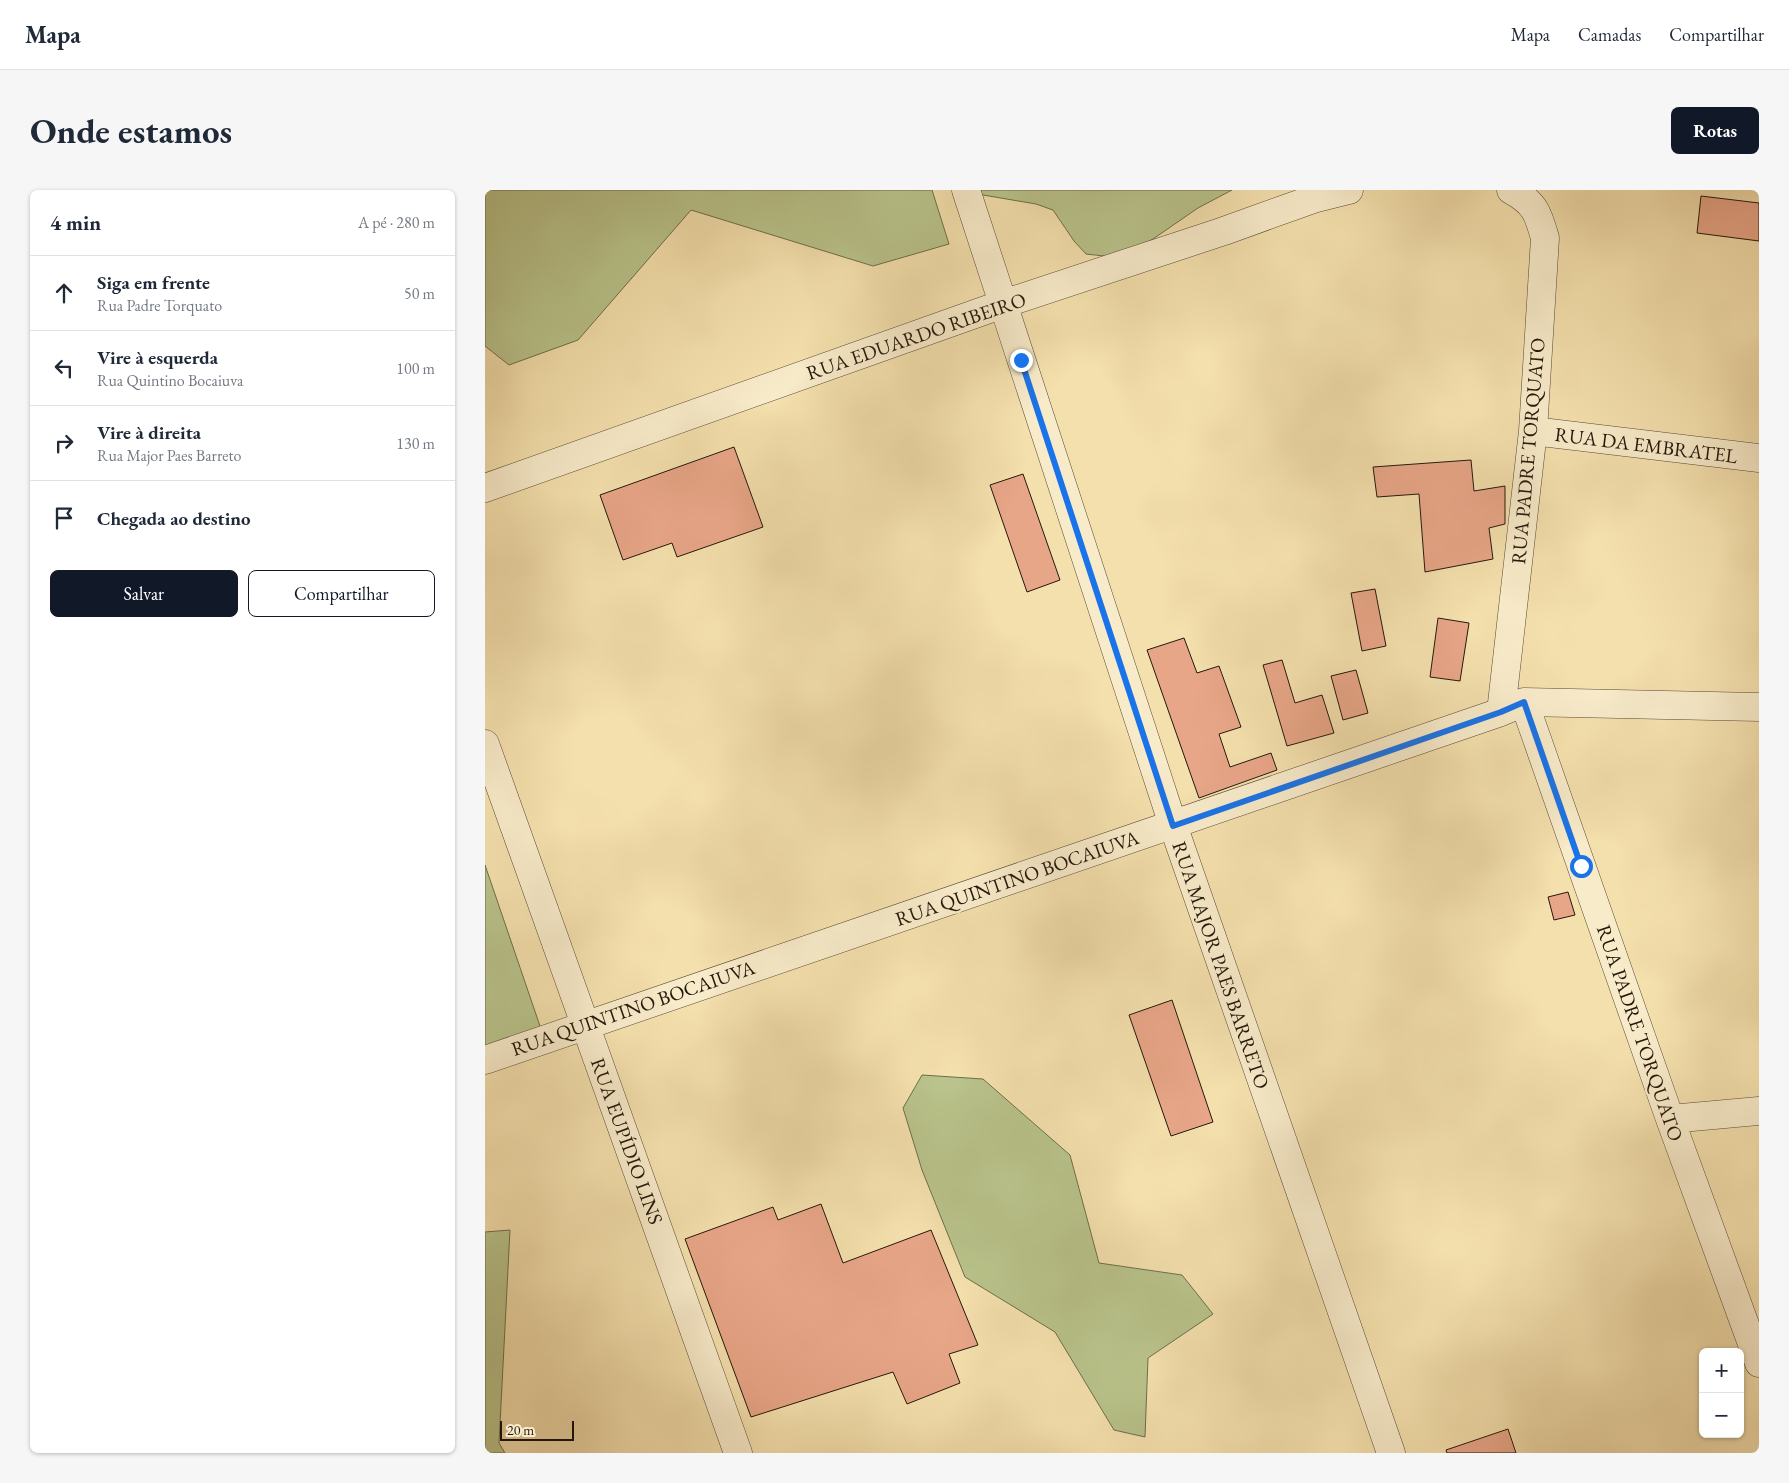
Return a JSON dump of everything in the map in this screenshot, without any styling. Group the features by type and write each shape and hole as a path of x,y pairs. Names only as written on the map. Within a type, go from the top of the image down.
{"street":[{"name":"RUA MAJOR PAES BARRETO","path":"966,190 1173,826 1391,1453"},
{"name":"RUA EDUARDO RIBEIRO","path":"485,488 1003,304 1224,231 1313,199 1349,190"},
{"name":"RUA PADRE TORQUATO","path":"1517,193 1538,213 1545,238 1513,707 1670,1119 1759,1364"},
{"name":"RUA DA EMBRATEL","path":"1533,431 1759,458"},
{"name":"RUA QUINTINO BOCAIUVA","path":"485,1060 586,1024 1173,826 1513,707 1759,706"},
{"name":"RUA EUPÍDIO LINS","path":"485,744 738,1453"},
{"path":"1670,1119 1759,1111"}],"green space":[{"path":"485,190 932,190 949,244 873,266 691,210 578,340 509,365 485,346"},
{"path":"975,190 1232,190 1198,208 1153,239 1125,254 1104,256 1086,254 1074,241 1053,210 1036,204 983,195"},
{"path":"485,865 541,1029 485,1048"},
{"path":"922,1075 983,1079 1070,1155 1099,1263 1182,1275 1213,1314 1148,1358 1145,1437 1114,1430 1055,1332 965,1277 922,1170 903,1108"},
{"path":"510,1230 499,1443 505,1453 485,1453 485,1232"}],"building":[{"path":"1701,196 1759,203 1759,241 1697,233"},
{"path":"734,447 763,527 677,557 672,543 623,560 600,495"},
{"path":"1471,460 1474,491 1505,486 1505,524 1489,528 1493,559 1425,572 1419,494 1377,497 1373,467"},
{"path":"1023,474 1060,580 1027,592 990,485"},
{"path":"1375,589 1386,646 1362,651 1351,593"},
{"path":"1438,618 1469,623 1460,681 1430,677"},
{"path":"1184,638 1197,673 1219,666 1241,727 1219,734 1230,767 1271,753 1277,770 1199,798 1147,650"},
{"path":"1282,660 1295,703 1322,695 1334,733 1287,746 1263,665"},
{"path":"1356,670 1368,713 1343,720 1331,676"},
{"path":"1568,892 1575,915 1554,920 1548,897"},
{"path":"1172,1000 1213,1122 1171,1136 1129,1015"},
{"path":"821,1204 843,1263 931,1230 978,1345 949,1354 960,1383 907,1404 893,1372 751,1417 685,1239 773,1207 778,1220"},
{"path":"1508,1429 1516,1453 1447,1453 1446,1450"}],"route":[{"path":"1021,360 1173,826 1501,712 1524,702 1581,866"}]}
